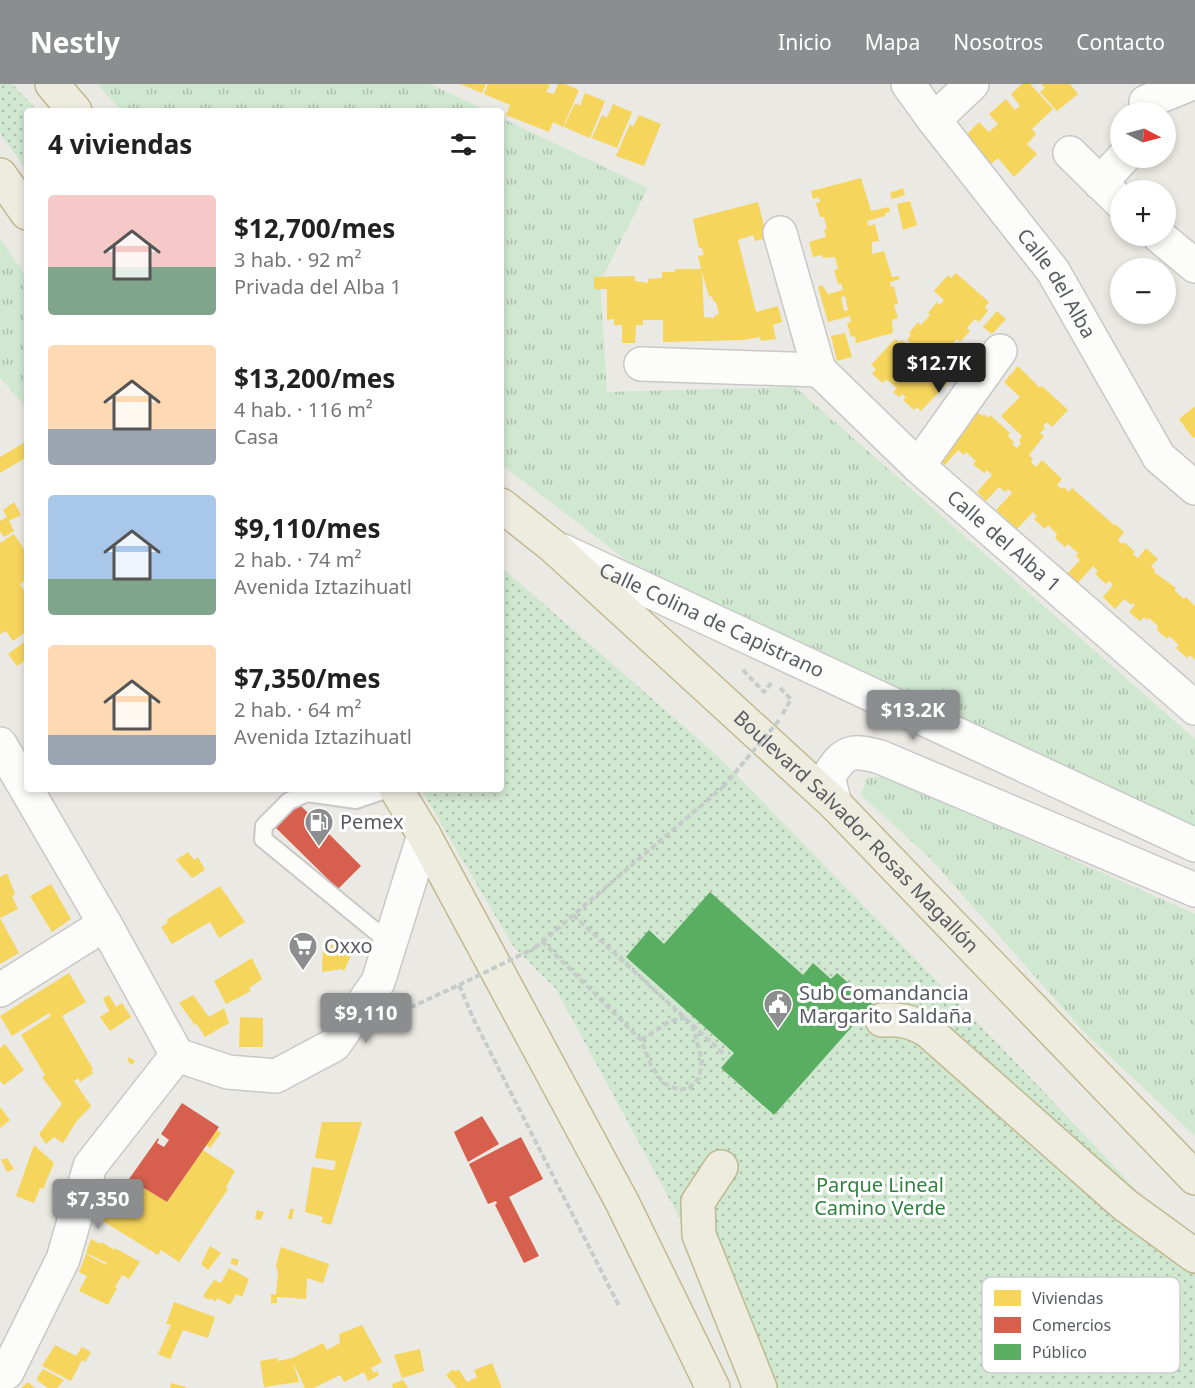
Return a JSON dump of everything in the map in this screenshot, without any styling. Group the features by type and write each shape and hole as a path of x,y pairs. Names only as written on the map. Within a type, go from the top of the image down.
{"highway":[{"path":"52,84 72,108"},
{"path":"0,175 24,209"},
{"name":"Boulevard Salvador Rosas Magallón","path":"504,506 555,547 835,804 1195,1178"},
{"path":"398,792 424,835 622,1202 713,1388"},
{"path":"882,1020 910,1021 927,1030 1125,1205 1195,1256"},
{"path":"721,1167 698,1202 699,1235 760,1388"}],"street":[{"name":"Calle del Alba","path":"908,84 1053,271 1159,457 1195,488"},
{"path":"934,120 972,84"},
{"path":"1144,100 1190,84"},
{"path":"1070,153 1110,193"},
{"path":"641,364 819,370 780,233"},
{"path":"1172,246 1195,266"},
{"path":"918,466 1000,351"},
{"name":"Calle del Alba 1","path":"819,370 918,466 1195,708"},
{"name":"Calle Colina de Capistrano","path":"555,547 1195,845"},
{"path":"880,757 898,707"},
{"path":"835,804 828,777 839,759 860,751 880,757 1195,890"},
{"path":"2,752 24,789"},
{"path":"26,792 105,924 177,1055 228,1072 276,1076 334,1046 378,982 424,835"},
{"path":"0,990 105,924"},
{"path":"0,1377 7,1372 63,1259 90,1166 177,1055"}],"lane":[{"path":"379,792 356,800 307,793 289,801 264,826 263,839 390,943"}],"path":[{"path":"434,995 535,948 723,787 780,718 792,699 773,681 764,692 745,673"},
{"path":"573,915 724,1054"},
{"path":"542,941 641,1040 651,1065 663,1083 678,1089 689,1088 699,1078 702,1061 692,1024"},
{"path":"459,985 474,1020 619,1306"},
{"path":"641,1040 670,1021 686,1018"}],"green space":[{"path":"0,84 12,84 35,108 24,108 24,167 0,133"},
{"path":"97,84 430,84 481,108 119,108"},
{"path":"504,119 648,188 600,282 607,392 795,387 1195,739 1195,829 664,589 504,466"},
{"path":"0,239 24,273 24,405 0,377"},
{"name":"Parque Lineal Camino Verde","path":"504,570 721,759 1027,1074 1195,1253 1195,1388 758,1388 676,1211 556,989 513,946 423,792 504,792"},
{"path":"867,777 887,777 1195,914 1195,1136 1086,1034 929,857 861,795"}],"building: Viviendas":[{"path":"460,84 486,84 482,93"},
{"path":"488,84 550,84 546,92 554,94 558,84 565,84 579,90 563,127 553,122 549,132 506,115 510,105 484,94"},
{"path":"1022,84 1030,84 1053,109 1032,129 1036,134 1027,144 1037,154 1014,177 998,158 989,166 964,137 979,122 989,132 998,124 989,114 1006,99 1015,110 1020,106 1011,94"},
{"path":"1041,84 1070,84 1078,94 1057,111 1040,92 1045,88"},
{"path":"585,93 605,101 590,138 564,127 575,103 580,106"},
{"path":"613,104 632,112 617,148 592,138 602,115 607,118"},
{"path":"639,115 661,124 644,166 616,156 630,124 633,127"},
{"path":"861,178 871,211 889,207 890,212 885,213 885,216 867,221 868,226 875,224 879,241 872,242 872,254 884,251 892,277 899,276 900,279 890,282 891,287 894,286 898,304 894,305 898,318 892,320 893,333 856,343 855,336 851,337 847,323 851,322 850,316 828,322 818,287 822,285 828,294 843,290 841,283 838,284 834,270 838,269 835,257 823,258 822,255 813,257 809,242 826,237 824,229 827,229 824,217 820,217 816,203 820,202 819,197 813,199 811,191","holes":["845,296 848,310 844,311 841,297"]},
{"path":"903,188 905,195 892,199 890,193"},
{"path":"910,201 917,225 903,230 897,204"},
{"path":"758,202 767,238 755,241 753,235 738,240 756,312 778,306 782,322 773,325 776,339 761,341 760,337 744,340 663,342 663,320 643,320 643,325 636,325 635,343 622,343 622,325 614,325 614,319 607,320 607,289 594,289 594,277 635,276 635,281 648,283 648,279 662,278 662,272 675,272 675,269 701,269 698,256 704,255 702,248 699,248 693,219","holes":["702,271 709,297 712,296 716,302 719,314 714,318 704,317"]},
{"path":"956,273 989,302 985,307 988,311 979,322 975,319 971,323 967,328 970,331 960,342 957,339 952,344 969,360 921,411 917,407 914,410 903,400 906,397 902,394 899,397 893,392 897,388 886,379 883,383 872,374 876,369 871,365 895,339 900,342 902,340 921,362 923,359 928,364 931,361 907,340 911,335 909,333 918,322 921,325 937,302 940,305 944,300 934,291 948,275 951,278"},
{"path":"997,311 1006,319 992,334 983,327"},
{"path":"845,333 852,357 837,361 831,336"},
{"path":"1018,366 1040,388 1042,386 1068,410 1052,427 1047,422 1043,426 1045,428 1040,433 1044,436 1029,455 1033,459 1031,462 1036,467 1042,460 1062,479 1057,485 1069,492 1072,488 1124,532 1118,540 1122,544 1124,542 1138,558 1146,548 1158,559 1151,566 1154,572 1195,606 1195,660 1190,655 1187,658 1176,648 1179,645 1169,636 1167,639 1157,630 1158,626 1149,618 1147,620 1144,617 1140,621 1129,612 1135,605 1133,603 1132,605 1124,599 1115,609 1103,597 1113,585 1109,581 1106,584 1095,574 1098,571 1093,566 1077,584 1067,574 1080,560 1076,556 1078,553 1068,544 1065,547 1055,538 1057,534 1048,525 1045,529 1034,519 1037,516 1033,512 1017,529 996,510 1012,493 1008,489 1005,492 999,487 986,501 977,492 992,475 987,470 984,473 973,464 976,461 966,452 964,455 958,450 945,465 935,456 975,411 988,418 990,415 1010,433 1008,436 1017,448 1022,436 1001,416 1020,397 1004,382"},
{"path":"1195,406 1195,437 1193,438 1179,419"},
{"path":"24,443 24,459 0,473 0,457"},
{"path":"14,502 21,515 9,521 14,531 4,537 0,531 0,521 7,517 3,510"},
{"path":"14,534 24,549 24,581 20,584 24,591 24,633 13,641 6,631 0,634 0,543"},
{"path":"24,642 24,661 17,666 8,654"},
{"path":"188,852 194,860 198,857 205,870 192,878 176,860"},
{"path":"7,873 15,894 12,896 18,909 0,918 0,877"},
{"path":"51,884 71,919 52,932 30,896"},
{"path":"220,886 245,922 219,938 210,922 172,944 161,927 168,922 166,920"},
{"path":"0,918 19,953 0,964"},
{"path":"323,945 355,946 344,971 341,969 322,972"},
{"path":"252,958 262,979 249,988 251,991 226,1004 214,981"},
{"path":"69,973 86,1002 62,1016 93,1069 91,1070 93,1073 80,1082 78,1078 74,1081 91,1106 76,1122 63,1143 54,1137 46,1144 39,1134 62,1104 42,1077 45,1075 21,1035 51,1016 49,1013 12,1036 0,1016"},
{"path":"109,995 116,1007 122,1003 131,1017 110,1031 100,1017 109,1011 103,998"},
{"path":"193,995 209,1017 224,1008 229,1023 205,1037 179,1003"},
{"path":"240,1017 263,1018 263,1047 239,1047"},
{"path":"5,1044 24,1070 4,1085 0,1081 0,1048"},
{"path":"129,1057 135,1061 131,1065 127,1059"},
{"path":"0,1107 10,1120 0,1128"},
{"path":"322,1122 362,1122 331,1225 321,1222 323,1217 305,1212 312,1167 334,1170 336,1161 315,1158"},
{"path":"217,1130 221,1133 210,1148 206,1145"},
{"path":"34,1145 54,1163 34,1203 16,1196"},
{"path":"203,1150 235,1171 226,1187 228,1189 179,1262 161,1250 158,1255 101,1220 129,1179 167,1202"},
{"path":"7,1158 14,1169 7,1172 1,1160"},
{"path":"290,1209 294,1209 292,1219 288,1219"},
{"path":"257,1210 264,1212 261,1220 255,1219"},
{"path":"91,1239 101,1244 102,1242 114,1250 115,1248 140,1262 129,1279 122,1275 108,1305 79,1291 87,1276 79,1272 86,1254 106,1265 107,1263 86,1253"},
{"path":"210,1246 221,1253 208,1270 201,1264"},
{"path":"281,1247 329,1264 323,1283 307,1278 306,1299 277,1297 277,1303 271,1303 271,1294 276,1295 278,1273 276,1265"},
{"path":"233,1258 239,1260 237,1266 230,1263"},
{"path":"229,1268 249,1279 242,1297 236,1294 230,1305 217,1298 215,1302 203,1296 214,1280 221,1283"},
{"path":"174,1302 215,1317 208,1338 183,1330 170,1359 158,1354 171,1325 166,1324"},
{"path":"362,1325 382,1362 371,1368 379,1375 368,1381 364,1372 344,1382 340,1375 314,1388 305,1388 293,1362 299,1382 264,1387 260,1361 292,1358 323,1343 327,1350 340,1343 339,1334"},
{"path":"55,1345 76,1356 82,1347 91,1352 85,1362 82,1360 71,1381 42,1366"},
{"path":"420,1349 424,1371 402,1378 394,1355"},
{"path":"492,1363 502,1388 457,1388 446,1375 453,1369 454,1371 459,1370 467,1382 477,1377 474,1370"},
{"path":"43,1369 64,1380 57,1388 48,1388 37,1378"},
{"path":"403,1380 408,1388 393,1388 392,1384"},
{"path":"28,1382 35,1388 21,1388"},
{"path":"171,1383 186,1387 186,1388 170,1388"}],"building: Comercios":[{"name":"Pemex","path":"299,804 361,866 338,889 276,828"},
{"path":"182,1103 219,1127 167,1202 129,1179 158,1138 157,1143 164,1147 169,1140 161,1134"},
{"path":"482,1116 499,1144 468,1162 454,1132"},
{"path":"521,1137 543,1179 509,1197 539,1256 524,1263 495,1205 496,1201 488,1204 469,1164"}],"building: Público":[{"name":"Sub Comandancia Margarito Saldaña","path":"710,892 803,975 813,963 831,979 837,973 872,1004 774,1115 721,1068 734,1053 626,957 649,930 664,944"}],"place":[{"name":"Pemex","path":"319,848"},
{"name":"Oxxo","path":"303,972"},
{"name":"Sub Comandancia Margarito Saldaña","path":"778,1030"}]}
